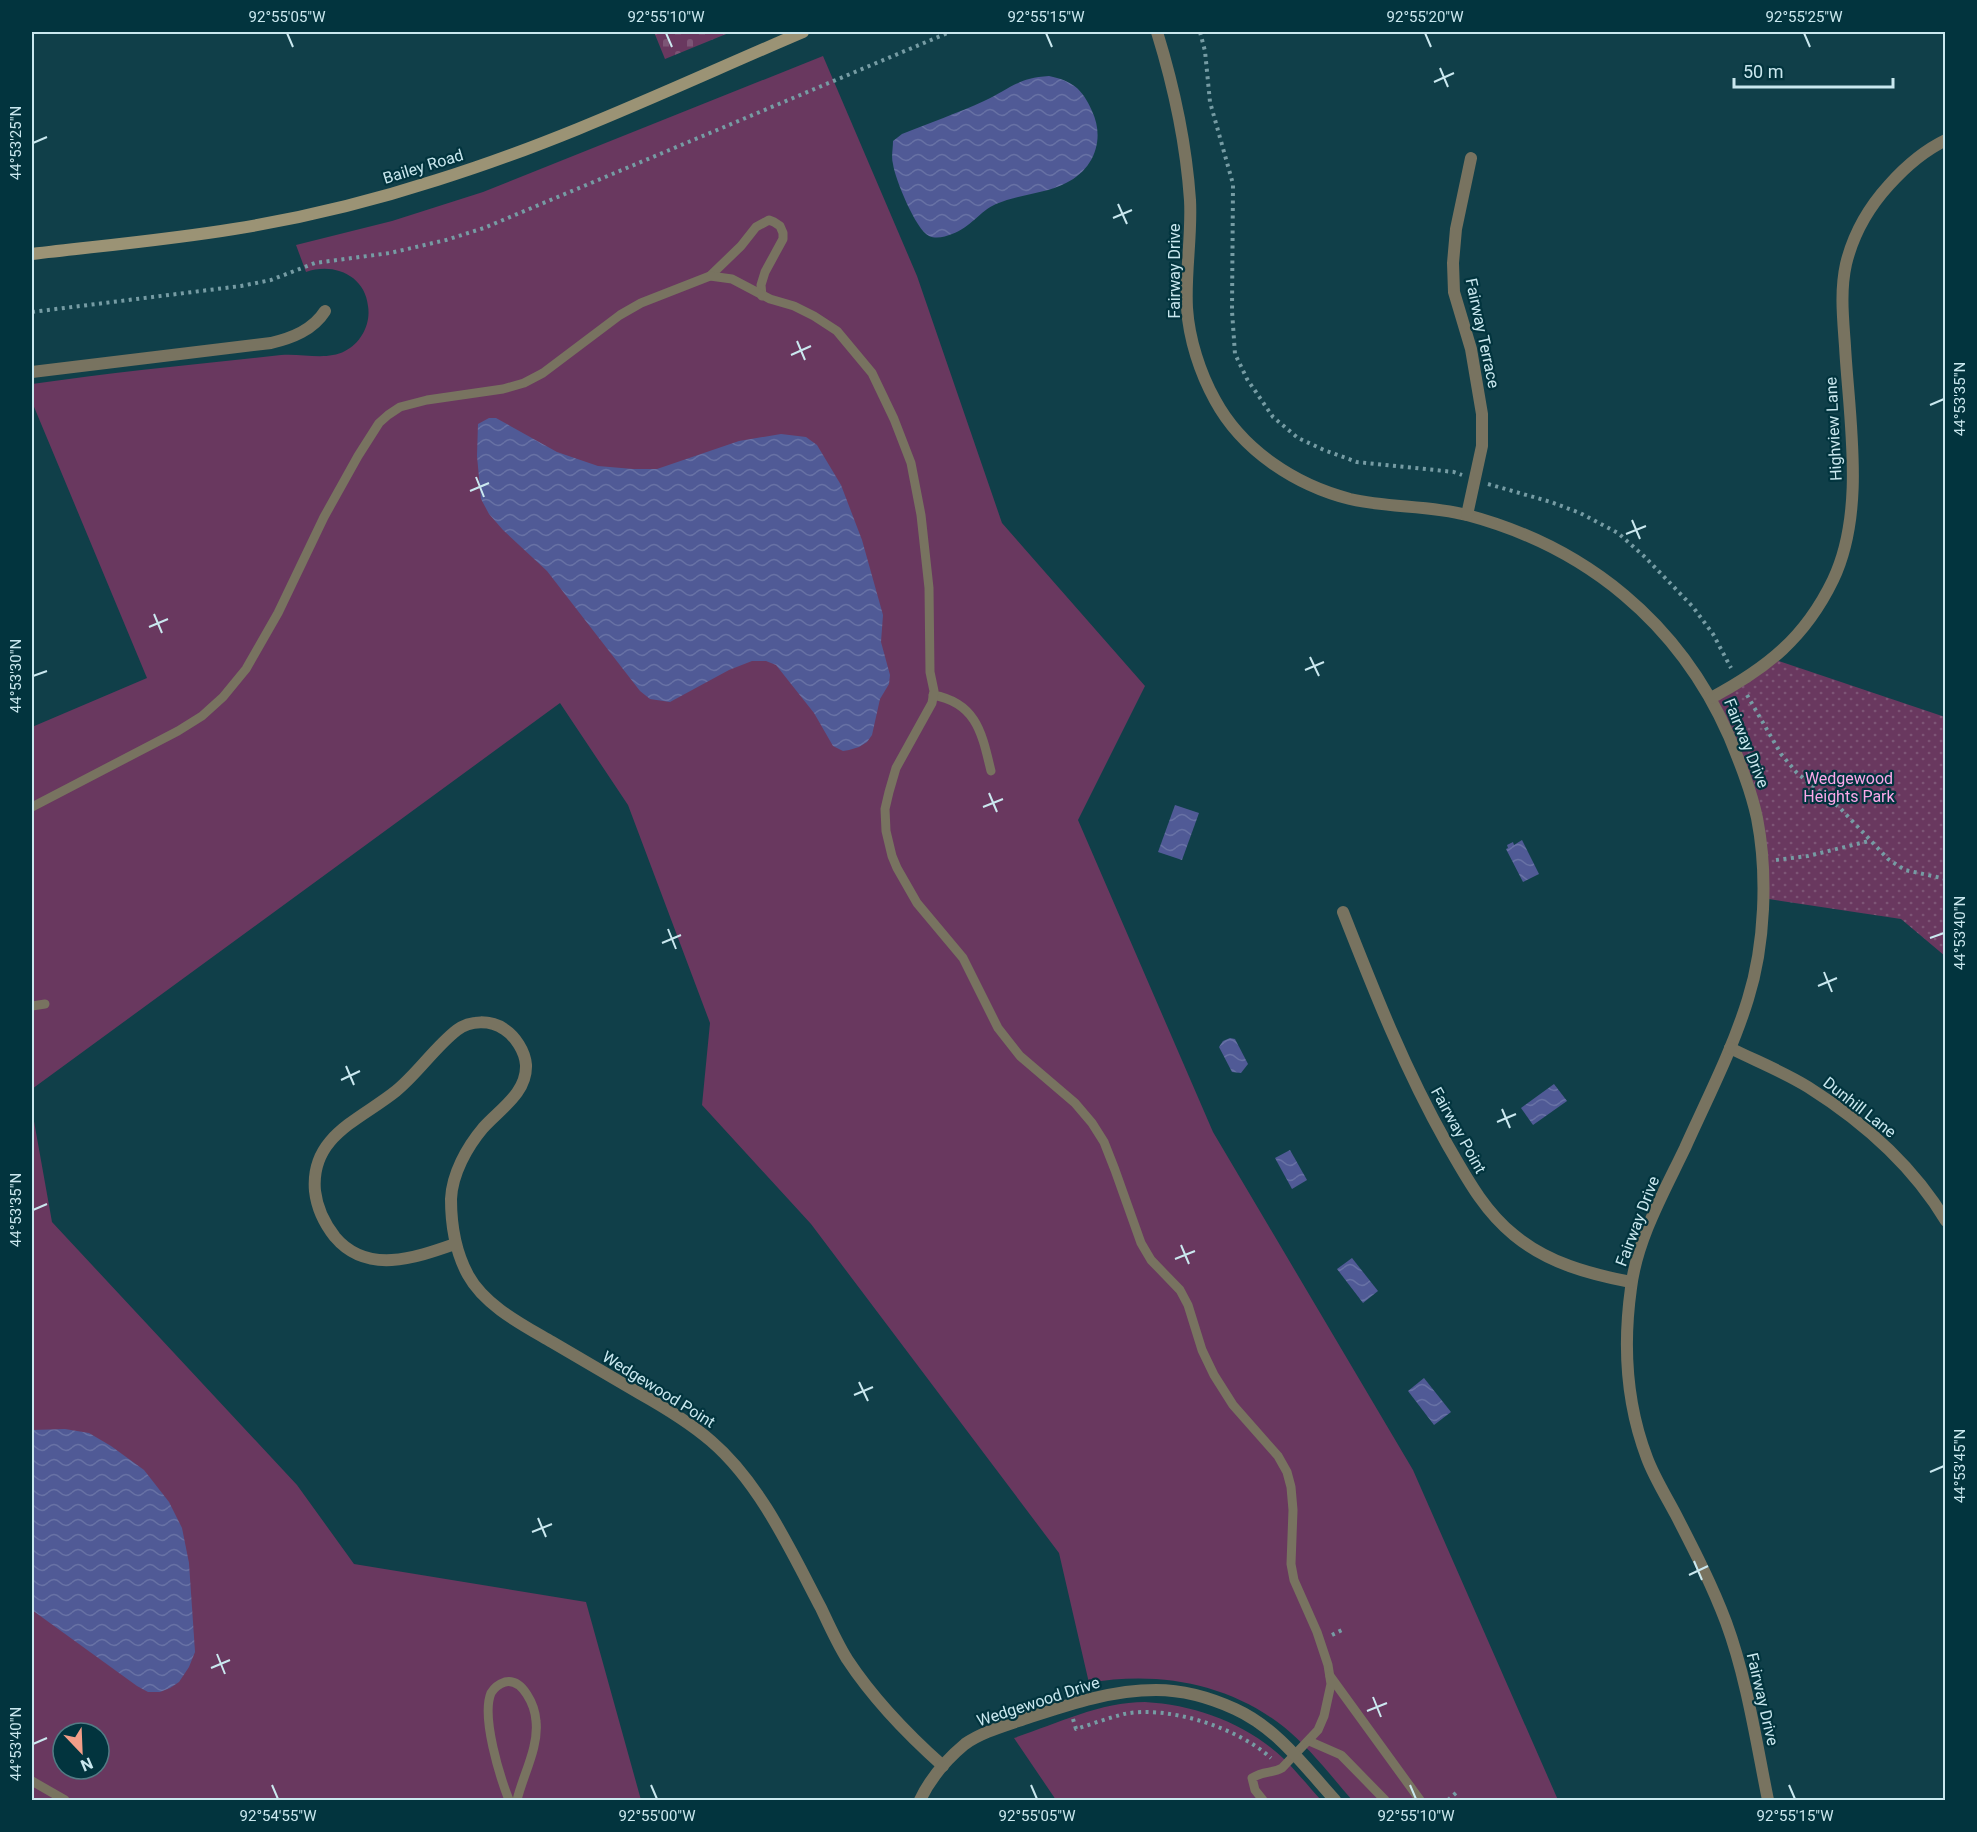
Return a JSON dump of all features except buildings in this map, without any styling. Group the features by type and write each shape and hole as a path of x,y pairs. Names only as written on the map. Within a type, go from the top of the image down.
{"main road":[{"name":"Bailey Road","path":"32,254 234,230 394,193 534,146 803,32"}],"street":[{"name":"Fairway Drive","path":"1157,32 1179,117 1190,201 1191,245 1187,309 1193,344 1216,402 1234,428 1258,452 1287,474 1318,488 1352,499 1432,508 1467,515 1543,542 1580,562 1622,592 1655,622 1685,658 1711,698 1747,780 1757,820 1763,907 1759,950 1749,996 1730,1048 1654,1213 1640,1251 1631,1282 1626,1331 1628,1381 1635,1423 1648,1462 1706,1573 1727,1624 1741,1670 1768,1800"},
{"name":"Highview Lane","path":"1711,698 1740,682 1773,659 1795,638 1817,609 1834,578 1845,544 1851,510 1853,472 1842,295 1846,264 1859,227 1878,197 1904,168 1930,147 1946,140"},
{"name":"Fairway Terrace","path":"1467,515 1482,446 1482,414 1471,350 1454,292 1453,263 1456,229 1471,158"},
{"path":"32,372 271,343 301,333 319,320 325,310"},
{"name":"Fairway Point","path":"1343,912 1403,1059 1445,1141 1485,1206 1514,1235 1545,1256 1579,1270 1631,1282"},
{"name":"Wedgewood Point","path":"455,1244 417,1257 395,1261 357,1255 341,1243 326,1226 316,1204 315,1183 318,1164 327,1144 340,1130 398,1090 459,1028 485,1022 499,1025 512,1034 526,1062 524,1079 517,1094 482,1130 458,1168 452,1191 451,1219 455,1244 469,1278 486,1297 524,1326 678,1416 713,1442 766,1507 787,1542 845,1657 886,1712 943,1766"},
{"name":"Dunhill Lane","path":"1730,1048 1808,1087 1852,1119 1900,1160 1946,1221"},
{"name":"Wedgewood Drive","path":"920,1800 943,1766 966,1744 983,1734 1103,1695 1158,1690 1186,1693 1236,1709 1252,1718 1281,1741 1335,1800"}],"lane":[{"path":"32,807 178,731 202,716 223,697 246,669 278,613 341,486 370,436 388,415 400,407 427,400 503,389 524,383 543,373 620,315 641,303 710,276 734,254 756,227 769,220 780,226 783,239 765,272 761,285 762,296"},
{"path":"710,276 732,279 762,296 794,306 837,331 872,373 894,419 911,463 921,515 929,588 932,703 896,768 889,792 885,808 886,831 892,856 917,903 963,958 998,1028 1020,1056 1075,1103 1092,1123 1104,1142 1141,1243 1151,1260 1180,1290 1188,1305 1202,1350 1214,1375 1233,1405 1278,1456 1287,1472 1292,1487 1291,1564 1294,1581 1317,1632 1330,1683 1324,1716 1318,1730 1282,1768 1274,1772 1265,1771 1252,1778 1254,1790 1263,1800"},
{"path":"933,695 954,701 972,717 982,734 991,771"},
{"path":"32,1006 45,1004"},
{"path":"1329,1674 1420,1800"},
{"path":"509,1800 494,1756 489,1722 490,1696 501,1683 508,1681 515,1682 521,1687 531,1704 536,1721 534,1746 517,1800"},
{"path":"1309,1740 1341,1755 1385,1800"},
{"path":"32,1781 64,1800"}],"path":[{"path":"32,312 241,286 271,280 315,263 390,253 446,240 484,228 595,183 950,32"},
{"path":"1200,32 1206,51 1210,102 1233,184 1232,311 1235,354 1247,379 1274,417 1298,438 1324,450 1357,462 1454,472"},
{"path":"1496,486 1561,505 1618,532 1693,607 1713,634 1727,661"},
{"path":"1752,703 1770,737 1797,773 1840,808 1888,859 1905,870 1946,879"},
{"path":"1781,859 1808,856 1869,841"},
{"path":"1070,1704 1076,1729 1126,1714 1151,1713 1216,1725 1267,1754 1282,1768"},
{"path":"1448,1800 1456,1793"}],"green space":[{"path":"654,32 731,32 665,59"},
{"path":"823,56 917,276 1002,523 1145,686 1078,820 1213,1132 1413,1470 1558,1800 1352,1800 1294,1735 1262,1712 1239,1700 1191,1684 1166,1680 1140,1679 1089,1683 1059,1553 811,1224 702,1105 710,1023 628,805 560,703 32,1089 32,727 147,678 32,402 32,384 281,355 330,356 338,354 351,348 364,332 369,313 366,295 354,279 337,270 316,269 306,272 296,245 392,221 483,192"},
{"name":"Wedgewood Heights Park","path":"1773,659 1945,717 1945,956 1901,919 1762,898 1757,820 1711,698"},
{"path":"32,1110 52,1222 297,1485 354,1564 586,1602 641,1800 32,1800"},
{"path":"1145,1702 1183,1707 1237,1726 1269,1746 1284,1759 1321,1800 1056,1800 1014,1738 1095,1710"}],"water":[{"path":"1049,76 1064,80 1080,91 1096,121 1098,132 1095,152 1084,170 1058,187 996,204 970,224 949,235 929,236 912,215 898,181 892,161 893,141 902,134 993,97 1021,82"},
{"path":"489,418 496,418 557,452 598,466 633,469 657,469 739,441 781,434 806,437 817,445 841,485 862,540 883,615 881,642 890,675 889,684 880,699 872,735 867,742 859,747 843,751 833,746 814,713 776,665 766,661 752,661 729,670 670,702 650,699 640,691 547,571 489,514 481,499 477,456 478,424"},
{"path":"1175,805 1199,813 1182,860 1158,852"},
{"path":"1522,840 1539,874 1523,882 1506,849 1507,845 1513,842 1514,845"},
{"path":"1230,1038 1235,1039 1248,1064 1241,1073 1232,1072 1219,1047 1223,1041"},
{"path":"1554,1084 1567,1101 1533,1125 1521,1108"},
{"path":"1290,1150 1307,1180 1292,1189 1275,1158"},
{"path":"1352,1258 1378,1291 1363,1303 1337,1269"},
{"path":"1424,1378 1451,1412 1434,1425 1408,1391"},
{"path":"65,1429 89,1433 144,1470 169,1502 182,1528 189,1563 195,1652 179,1682 160,1692 148,1692 137,1686 32,1610 32,1430"}]}
